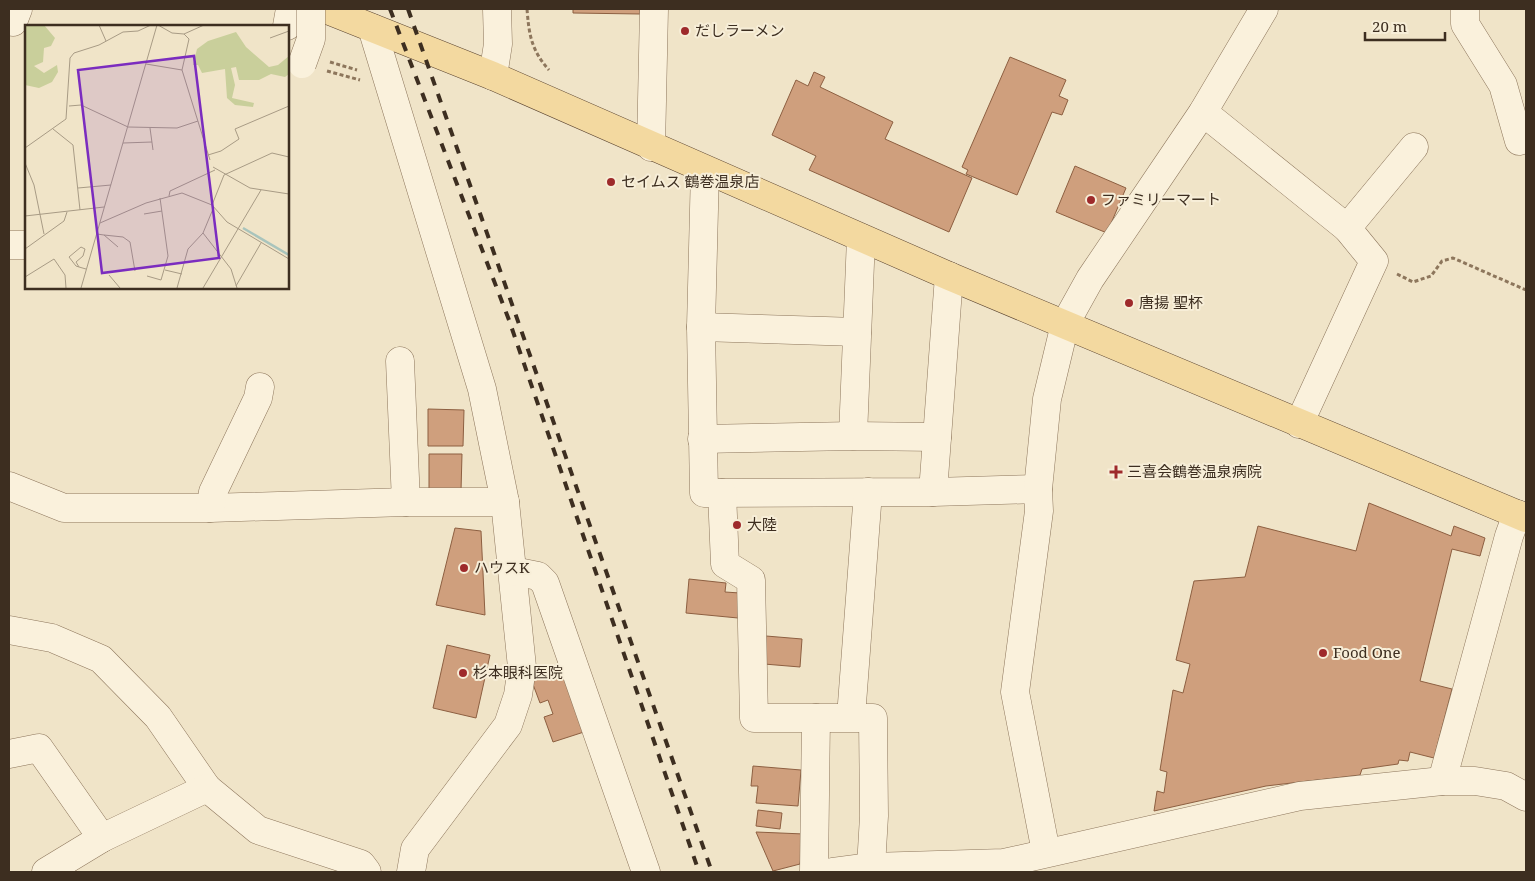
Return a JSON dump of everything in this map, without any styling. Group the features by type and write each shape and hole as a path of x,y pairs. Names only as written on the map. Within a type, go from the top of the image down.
{"main road":[{"path":"325,9 493,76 651,147 949,276 1521,516"}],"street":[{"path":"287,25 290,9"},
{"path":"304,60 311,39 311,9"},
{"path":"493,76 498,44 497,9"},
{"path":"651,147 654,9"},
{"path":"1046,852 1015,692 1039,511 1038,489 1047,399 1065,324 1090,279 1203,112 1264,9"},
{"path":"1465,9 1465,24 1503,86 1519,140"},
{"path":"372,28 482,389 505,502 522,667 518,695 508,725 415,849 411,872"},
{"path":"1203,112 1347,228 1374,261 1298,424"},
{"path":"1347,228 1414,147"},
{"path":"705,170 701,326 704,493 933,492 1038,489"},
{"path":"853,436 862,238"},
{"path":"9,245 25,245"},
{"path":"933,492 949,276"},
{"path":"701,326 857,332"},
{"path":"400,361 406,502"},
{"path":"210,508 213,492 258,398 260,387"},
{"path":"702,439 853,436 937,437"},
{"path":"9,486 64,508 210,508 406,502 505,502"},
{"path":"852,717 868,492"},
{"path":"722,494 725,564 751,580 754,718 873,718 874,816 871,867"},
{"path":"1442,781 1508,536 1521,516"},
{"path":"513,571 538,576 545,583 646,872"},
{"path":"9,630 52,638 101,659 158,717 208,788 258,830 361,864 366,872"},
{"path":"814,872 816,718"},
{"path":"9,754 39,748 102,838"},
{"path":"833,872 871,867 1004,863 1300,796 1442,781 1475,781 1506,786 1526,797"},
{"path":"46,872 102,838 208,788"}],"path":[{"path":"304,60 365,72"},
{"path":"304,60 368,82"},
{"path":"1374,261 1413,282 1431,276 1442,260 1453,258 1526,290"}],"building":[{"path":"573,9 640,9 640,14 573,13"},
{"path":"1010,57 1066,80 1059,96 1068,100 1062,115 1052,112 1017,195 966,174 968,170 962,167"},
{"path":"814,72 825,77 820,87 893,122 885,139 972,178 949,232 809,170 816,156 772,135 796,80 808,86"},
{"name":"ファミリーマート","path":"1075,166 1126,188 1107,233 1056,212"},
{"path":"428,409 464,410 463,446 428,446"},
{"path":"429,454 462,454 461,491 429,491"},
{"path":"1369,503 1451,536 1454,526 1485,538 1480,556 1452,549 1420,681 1452,689 1434,758 1410,752 1408,761 1399,760 1398,764 1362,769 1360,775 1266,786 1154,811 1157,791 1164,793 1167,772 1160,770 1173,690 1183,693 1190,664 1176,660 1194,581 1245,577 1258,526 1356,551"},
{"name":"ハウスK","path":"455,528 481,531 485,615 436,605"},
{"path":"689,579 726,583 725,592 740,593 738,618 686,613"},
{"path":"766,636 802,639 800,667 764,664"},
{"name":"杉本眼科医院","path":"447,645 490,655 476,718 433,708"},
{"path":"565,667 587,731 553,742 544,717 553,714 548,700 540,703 531,679"},
{"path":"753,766 801,770 798,806 756,803 758,786 751,786"},
{"path":"758,810 782,813 780,829 756,826"},
{"path":"756,832 804,834 800,864 773,871"}],"railway":[{"path":"390,9 509,320 699,872"},
{"path":"408,9 712,872"}],"place":[{"name":"だしラーメン","path":"685,31"},
{"name":"セイムス 鶴巻温泉店","path":"611,182"},
{"name":"ファミリーマート","path":"1091,200"},
{"name":"唐揚 聖杯","path":"1129,303"},
{"name":"三喜会鶴巻温泉病院","path":"1116,472"},
{"name":"大陸","path":"737,525"},
{"name":"ハウスK","path":"464,568"},
{"name":"Food One","path":"1323,653"},
{"name":"杉本眼科医院","path":"463,673"}]}
